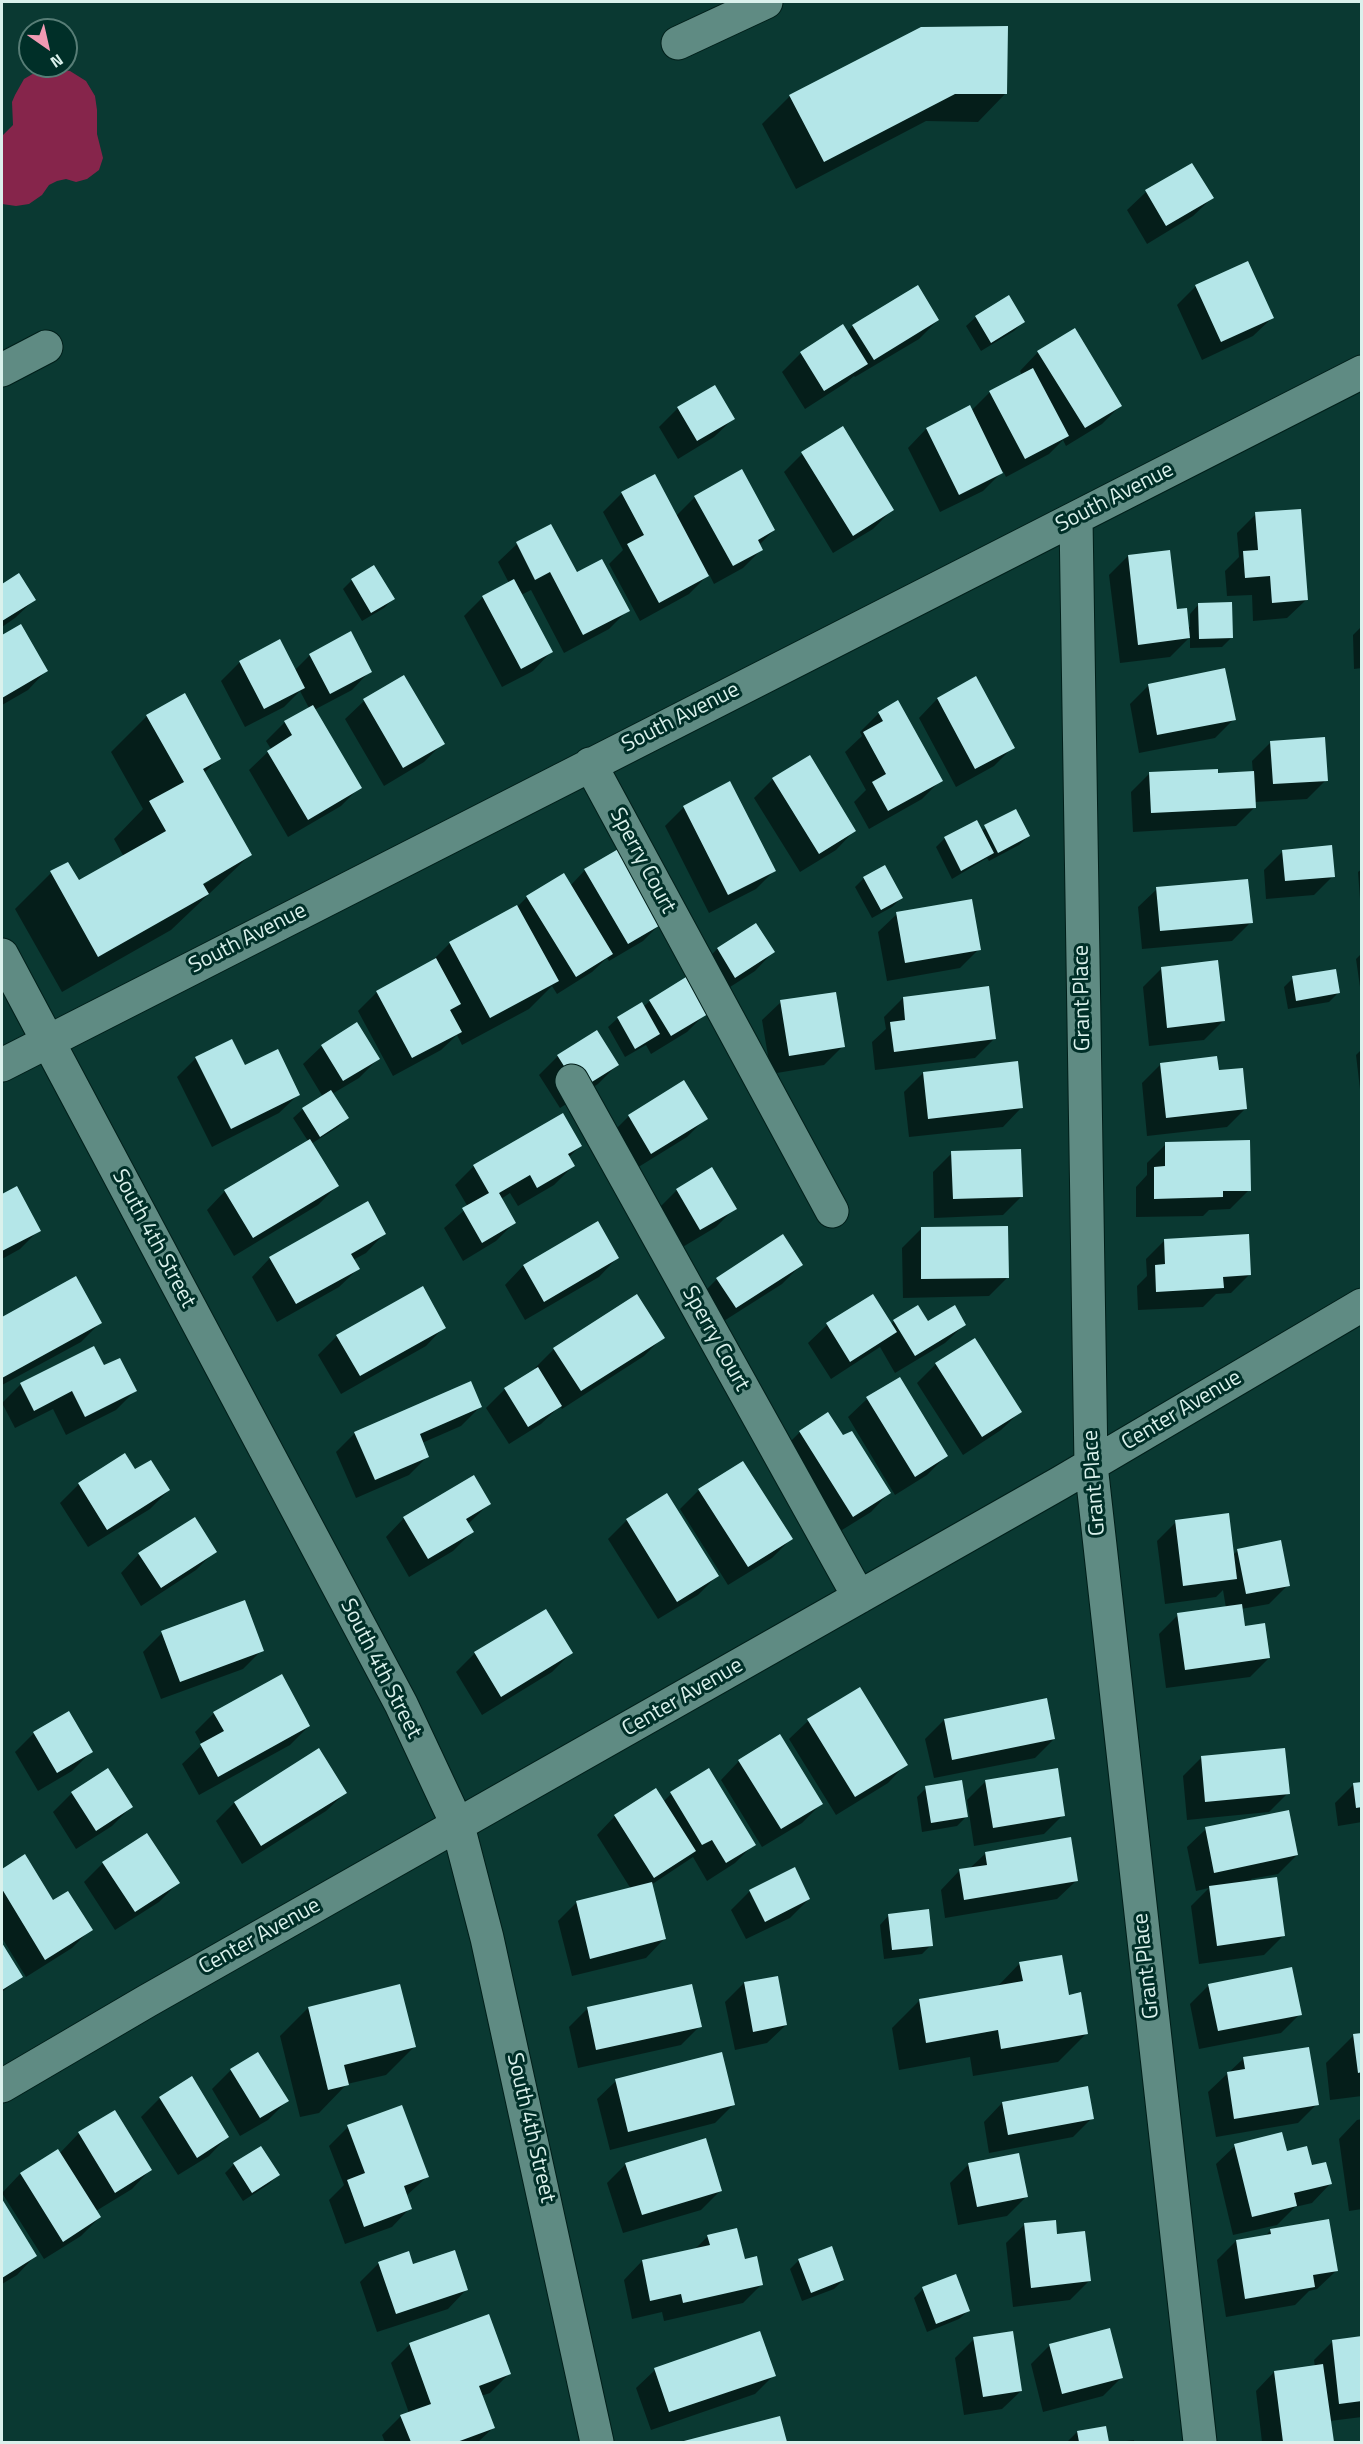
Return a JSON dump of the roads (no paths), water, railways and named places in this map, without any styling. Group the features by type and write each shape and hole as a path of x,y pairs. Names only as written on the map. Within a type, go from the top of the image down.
{"street":[{"path":"678,43 766,2"},
{"path":"2,370 46,347"},
{"name":"South Avenue","path":"2,1065 1362,372"},
{"name":"Grant Place","path":"1076,519 1090,1465 1200,2442"},
{"name":"Sperry Court","path":"590,764 832,1211"},
{"name":"South 4th Street","path":"2,955 401,1704 458,1826 487,1938 597,2442"},
{"name":"Sperry Court","path":"572,1081 859,1597"},
{"name":"Center Avenue","path":"2,2086 147,2001 1090,1465 1362,1305"}]}
